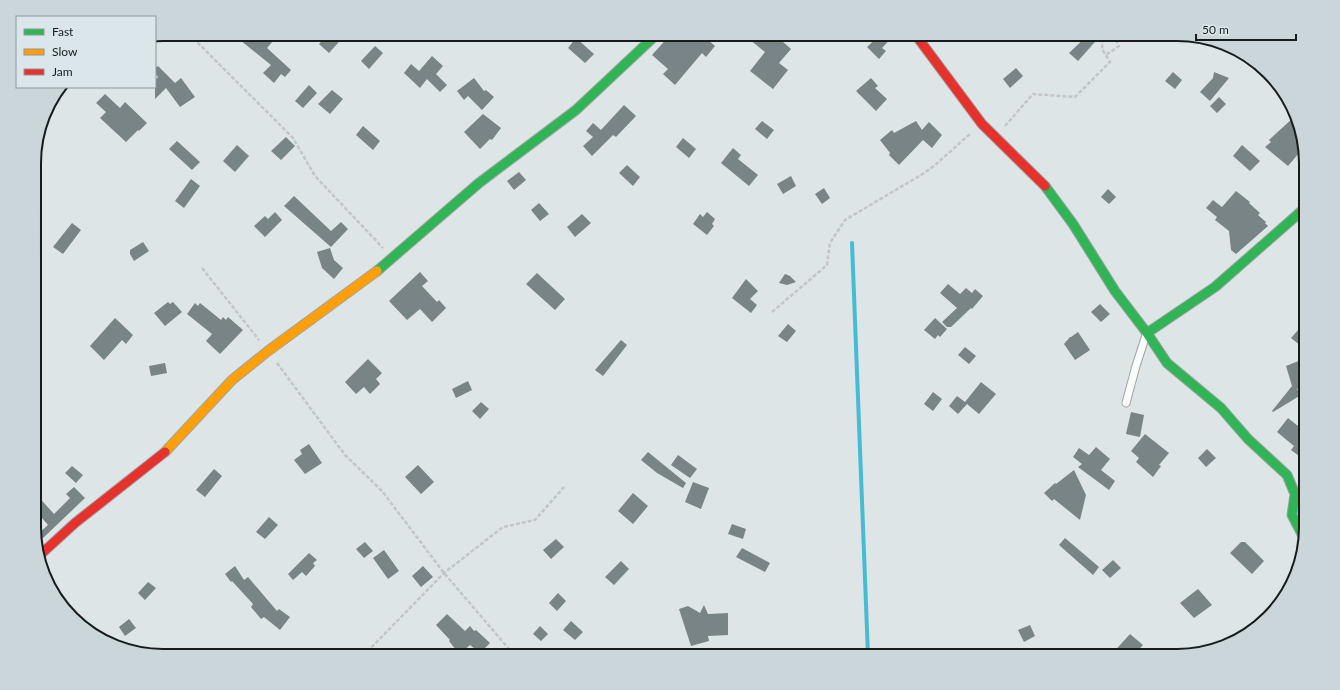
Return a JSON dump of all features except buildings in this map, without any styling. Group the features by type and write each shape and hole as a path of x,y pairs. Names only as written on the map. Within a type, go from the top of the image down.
{"street":[{"path":"44,552 75,523 163,454 232,380 268,351 383,268 479,183 576,110 650,41"},
{"path":"919,41 982,124 1042,182 1073,224 1115,291 1147,333 1167,363 1221,408 1248,439 1287,475 1295,494 1292,515 1299,528"},
{"path":"1147,333 1215,287 1299,213"}],"lane":[{"path":"1126,403 1147,333"}],"path":[{"path":"196,41 294,138 315,176 393,259"},
{"path":"995,137 1033,94 1075,97 1110,62 1102,49 1103,41"},
{"path":"1106,55 1119,46 1116,41"},
{"path":"772,312 827,265 830,243 845,220 934,166 982,124"},
{"path":"202,268 268,351 345,455 382,492 444,573 509,649"},
{"path":"370,649 444,573 503,527 535,520 564,487"}],"waterway":[{"path":"852,243 868,649"}],"traffic: fast":[{"path":"377,271 479,183 576,110 650,41"},
{"path":"1045,186 1073,224 1115,291 1147,333 1167,363 1221,408 1248,439 1287,475 1295,494 1292,515 1299,528"},
{"path":"1147,333 1215,287 1299,213"}],"traffic: slow":[{"path":"165,452 232,380 268,351 377,271"}],"traffic: jam":[{"path":"920,41 982,124 1045,186"},
{"path":"44,552 75,523 165,452"}]}
